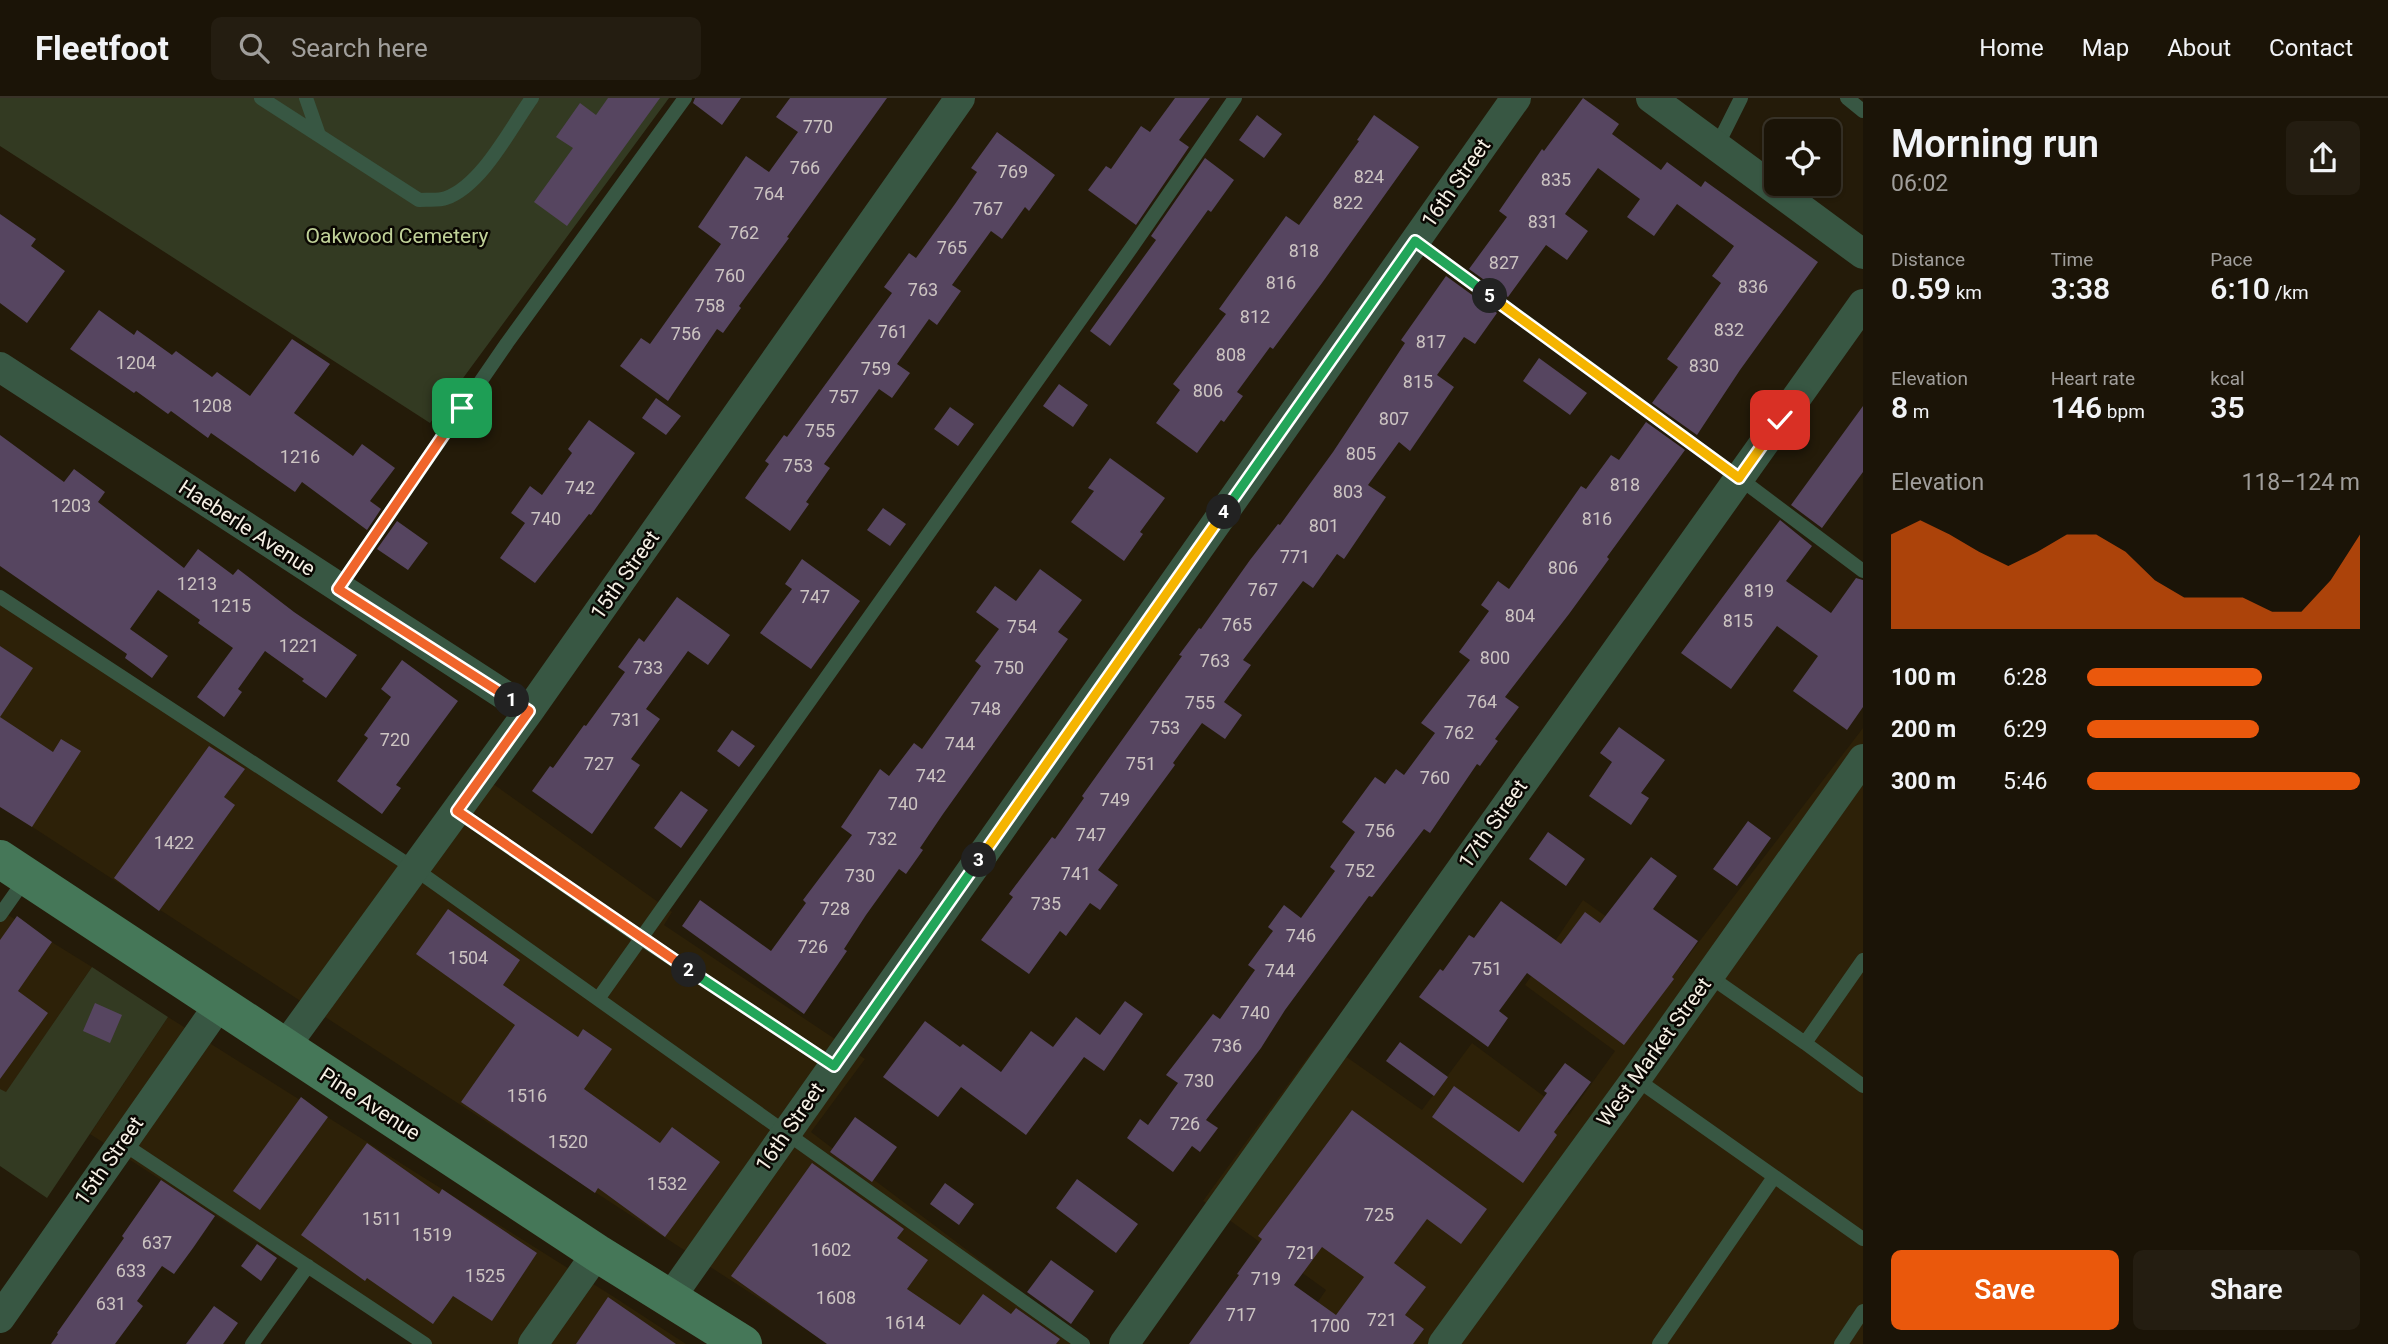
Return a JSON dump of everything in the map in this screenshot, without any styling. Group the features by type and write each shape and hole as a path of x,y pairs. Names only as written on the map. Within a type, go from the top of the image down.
{"main road":[{"name":"Pine Avenue","path":"13,868 597,1253 743,1344"}],"street":[{"name":"15th Street","path":"284,1048 529,711 960,98"},
{"name":"16th Street","path":"670,1298 1516,98"},
{"path":"1651,98 1863,254"},
{"name":"17th Street","path":"1124,1344 1863,304"},
{"name":"Haeberle Avenue","path":"0,367 529,711"},
{"name":"West Market Street","path":"1453,1341 1863,759"},
{"name":"15th Street","path":"0,1318 219,1005"},
{"path":"533,1344 597,1253"}],"lane":[{"path":"261,98 419,200 444,199 464,189 480,173 532,98"},
{"path":"306,98 319,135"},
{"path":"338,589 507,343 685,98"},
{"path":"598,999 1235,98"},
{"path":"1717,146 1741,98"},
{"path":"1847,98 1863,111"},
{"path":"1415,241 1863,571"},
{"path":"0,597 415,869 1083,1344"},
{"path":"457,811 642,939 834,1066"},
{"path":"0,915 13,868"},
{"path":"1805,1043 1863,960"},
{"path":"1709,976 1863,1086"},
{"path":"1636,1079 1863,1239"},
{"path":"122,1143 425,1344"},
{"path":"1659,1344 1774,1177"},
{"path":"252,1344 308,1266"},
{"path":"1841,1344 1863,1311"}],"shaded area":[{"path":"0,605 422,880 492,783 672,912 664,925 865,1059 811,1132 1091,1344 829,1344 0,806"},
{"path":"1863,728 1863,1344 1289,1344 1326,1290 1203,1201 1321,1039 1422,1110 1472,1043 1569,1115 1615,1051 1525,985 1583,900 1679,968"},
{"path":"0,910 92,967 6,1093 0,1089"},
{"path":"168,1017 686,1344 414,1344 90,1134"}],"green space":[{"name":"Oakwood Cemetery","path":"0,98 669,98 430,423 0,146"},
{"path":"92,967 168,1017 47,1198 0,1166 0,1089 6,1092"}],"building":[{"path":"608,98 660,98 567,226 534,202 573,148 556,137 580,103 596,115"},
{"path":"695,98 741,98 722,125 693,103"},
{"path":"790,98 887,98 787,237 789,238 739,306 741,308 723,333 717,329 668,401 620,366 641,338 650,344 721,244 698,227 746,156 769,172 798,132 776,117"},
{"path":"1175,98 1210,98 1179,140 1189,147 1136,225 1088,190 1106,166 1111,169 1141,126 1150,132"},
{"path":"1583,98 1619,124 1612,134 1661,170 1667,162 1701,187 1705,181 1818,262 1697,435 1652,403 1678,367 1667,359 1721,283 1712,276 1734,246 1677,204 1654,236 1627,217 1640,199 1598,168 1565,214 1588,231 1567,260 1546,245 1508,297 1469,269 1507,217 1499,211 1542,149 1544,151"},
{"path":"1257,115 1282,134 1264,158 1239,140"},
{"path":"1374,115 1419,147 1273,349 1270,347 1237,392 1243,396 1197,453 1156,423 1180,390 1173,384 1226,314 1219,309 1286,216 1299,225 1359,141 1357,140"},
{"path":"997,132 1055,175 1029,211 1025,207 1002,239 991,231 952,285 961,291 937,325 929,319 897,364 910,373 892,398 879,389 824,464 830,468 790,531 745,498 769,464 765,461 784,435 787,437 892,293 884,287 909,253 916,258 955,204 977,172 971,168"},
{"path":"1205,158 1234,180 1211,212 1208,210 1110,346 1090,331 1156,240 1151,236"},
{"path":"0,214 36,239 31,246 65,271 27,323 0,303"},
{"path":"1446,276 1497,313 1475,344 1464,337 1437,375 1454,387 1410,451 1399,442 1368,485 1386,497 1344,559 1337,554 1313,588 1303,581 1243,660 1251,665 1224,702 1242,715 1225,739 1202,723 1173,763 1175,765 1098,870 1118,885 1100,910 1090,903 1066,936 1060,931 1029,974 981,940 1013,897 1009,894 1052,837 1055,839 1084,798 1082,796 1182,656 1179,655 1333,452 1405,343 1401,340"},
{"path":"99,310 134,335 137,330 172,355 176,351 212,377 217,372 250,396 292,339 330,364 294,413 353,456 362,444 395,468 370,501 381,509 367,530 302,482 295,492 211,433 208,438 171,411 168,414 70,349"},
{"path":"1539,358 1587,393 1570,415 1523,381"},
{"path":"1059,384 1088,405 1073,427 1043,406"},
{"path":"656,398 681,416 666,435 642,418"},
{"path":"1863,406 1863,472 1822,528 1791,505"},
{"path":"950,407 974,424 958,446 934,429"},
{"path":"589,420 635,453 591,515 589,514 535,583 500,558 525,523 511,513 530,486 542,495 572,453 568,449"},
{"path":"1646,422 1685,450 1569,614 1505,697 1519,707 1495,739 1498,741 1480,766 1477,764 1430,833 1424,829 1372,897 1369,896 1285,1010 1261,1048 1206,1120 1218,1128 1200,1152 1192,1146 1173,1172 1127,1138 1140,1119 1148,1125 1178,1083 1166,1075 1213,1014 1220,1019 1255,970 1248,965 1273,931 1268,927 1284,905 1301,918 1335,871 1330,867 1355,832 1342,822 1375,777 1385,784 1396,769 1404,775 1435,733 1421,723 1470,660 1459,652 1489,611 1481,605 1498,581 1509,589 1581,486 1586,489 1611,455 1619,460"},
{"path":"0,435 64,482 74,469 105,492 98,502 184,568 198,549 233,575 238,569 357,655 326,698 265,651 238,689 242,692 224,717 197,697 233,648 158,590 130,629 168,656 152,678 125,658 127,654 0,566"},
{"path":"1110,458 1165,498 1140,532 1143,534 1124,561 1071,522 1094,491 1088,488"},
{"path":"883,508 906,524 890,546 867,530"},
{"path":"1780,520 1812,546 1786,581 1831,613 1856,578 1863,580 1863,707 1847,730 1793,691 1818,656 1777,626 1731,689 1681,653"},
{"path":"397,521 428,543 408,570 377,549"},
{"path":"802,559 860,601 811,669 760,633 792,589 785,584"},
{"path":"1040,569 1082,600 1058,632 1068,639 943,814 906,874 899,869 866,915 844,949 847,951 804,1014 682,926 700,900 771,951 806,903 803,900 852,835 841,827 880,769 889,776 914,743 922,749 981,666 975,661 999,629 976,612 995,586 1016,601"},
{"path":"677,597 730,635 708,665 688,651 646,709 660,719 631,759 640,765 592,834 532,791 550,766 553,768 584,725 586,726 625,672 618,667 639,638 644,642"},
{"path":"0,646 33,668 0,717"},
{"path":"402,660 458,701 396,785 401,788 382,814 337,781 368,738 364,735 391,697 381,689"},
{"path":"0,717 53,752 61,739 81,751 32,827 0,807"},
{"path":"1619,727 1665,760 1641,793 1649,798 1631,825 1589,796 1612,762 1600,753"},
{"path":"732,730 755,746 739,767 717,751"},
{"path":"209,746 245,769 224,797 235,805 159,911 114,878"},
{"path":"681,791 708,810 681,848 654,828"},
{"path":"1748,821 1771,838 1737,886 1713,869"},
{"path":"1548,832 1585,859 1566,886 1529,859"},
{"path":"1651,857 1677,876 1653,909 1698,941 1672,977 1674,979 1624,1045 1527,973 1499,1011 1508,1018 1488,1047 1419,997 1440,969 1443,971 1469,935 1474,938 1501,901 1561,944 1585,912 1600,923"},
{"path":"448,909 520,960 503,985 578,1037 583,1029 612,1049 584,1089 660,1143 672,1127 720,1162 665,1237 598,1188 595,1193 461,1102 515,1025 416,954"},
{"path":"17,916 52,942 18,991 48,1013 0,1079 0,940"},
{"path":"1125,1001 1143,1014 1104,1071 1084,1057 1026,1135 961,1087 938,1117 883,1077 925,1021 1001,1072 1031,1031 1053,1047 1076,1017 1100,1035"},
{"path":"95,1003 122,1015 110,1043 83,1031"},
{"path":"1400,1042 1448,1077 1434,1096 1386,1061"},
{"path":"1565,1063 1591,1082 1554,1132 1557,1135 1523,1183 1432,1117 1454,1086 1519,1132"},
{"path":"301,1097 328,1117 260,1210 233,1191"},
{"path":"1352,1110 1487,1209 1461,1244 1427,1219 1394,1263 1426,1287 1405,1315 1424,1329 1413,1344 1189,1344 1262,1239 1258,1236","holes":["1322,1247 1364,1277 1336,1315 1294,1285"]},
{"path":"855,1117 897,1147 872,1182 830,1152"},
{"path":"367,1143 439,1194 442,1189 537,1253 492,1321 453,1296 433,1324 367,1278 365,1281 301,1235"},
{"path":"812,1163 904,1229 897,1238 928,1260 907,1289 960,1325 983,1294 1011,1314 1016,1308 1060,1339 1056,1344 827,1344 731,1276"},
{"path":"1077,1179 1138,1224 1116,1253 1056,1208"},
{"path":"161,1180 215,1216 174,1274 162,1266 137,1301 143,1306 115,1344 51,1344 124,1238 122,1236"},
{"path":"945,1183 974,1204 959,1225 930,1204"},
{"path":"257,1244 277,1258 261,1281 241,1266"},
{"path":"1051,1260 1094,1291 1071,1324 1027,1292"},
{"path":"608,1297 676,1344 576,1344"},
{"path":"214,1306 238,1323 223,1344 186,1344"}],"route":[{"path":"462,408 338,589 529,711 457,811 642,939 834,1066 1415,241 1739,478 1780,420"}]}
